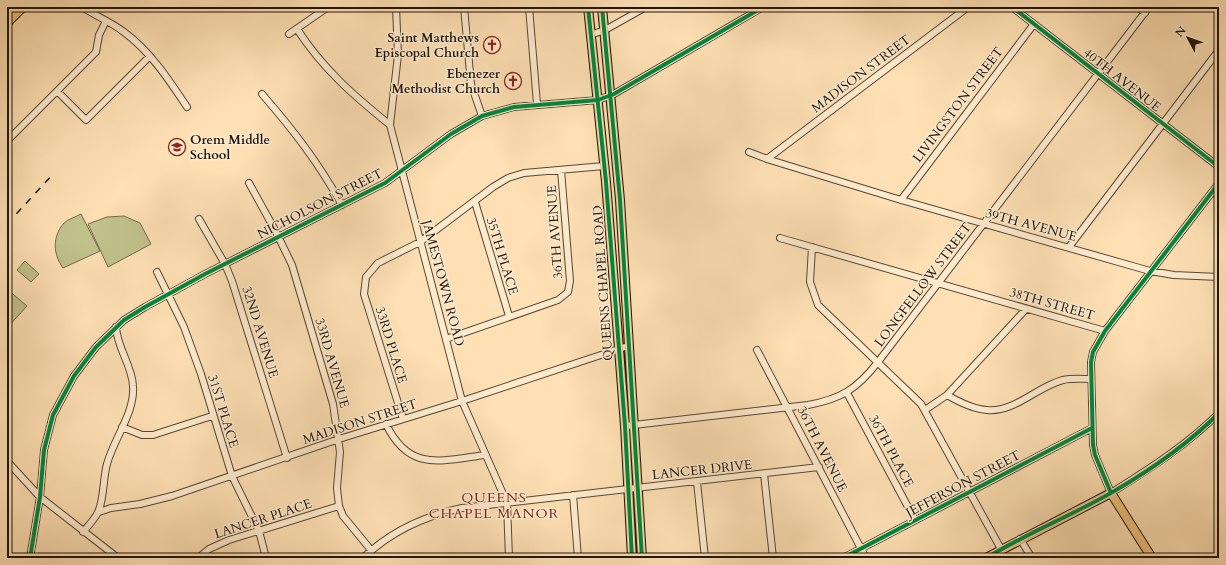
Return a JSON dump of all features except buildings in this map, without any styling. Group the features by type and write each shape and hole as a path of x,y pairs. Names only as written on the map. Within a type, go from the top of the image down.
{"main road":[{"path":"7,23 23,7"},
{"name":"QUEENS CHAPEL ROAD","path":"588,7 604,166 618,350 637,488 642,558"},
{"name":"QUEENS CHAPEL ROAD","path":"602,7 620,200 628,346 628,490 632,558"},
{"path":"986,558 1111,493"},
{"name":"38TH STREET","path":"1111,493 1152,558"}],"street":[{"path":"82,7 133,39 150,56 188,107"},
{"path":"290,34 328,7"},
{"name":"JAMESTOWN ROAD","path":"396,7 398,23 398,55 390,124 462,401 507,503 509,558"},
{"path":"464,7 471,84 482,116"},
{"path":"529,7 537,104"},
{"path":"590,35 605,30 646,7"},
{"name":"NICHOLSON STREET","path":"30,558 40,497 44,449 48,428 57,405 77,371 96,347 116,327 134,313 225,264 385,183 451,134 482,116 504,109 537,104 598,100 624,89 763,7"},
{"name":"MADISON STREET","path":"767,159 968,7"},
{"name":"40TH AVENUE","path":"1012,7 1219,167"},
{"path":"1138,7 1145,13"},
{"name":"LONGFELLOW STREET","path":"629,426 788,408 821,403 847,393 863,380 878,362 1149,7"},
{"path":"7,141 96,52 99,35 106,21"},
{"name":"LIVINGSTON STREET","path":"901,200 1034,24"},
{"path":"297,29 318,60 338,80 390,124"},
{"path":"1069,247 1219,50"},
{"path":"56,92 86,120 150,56"},
{"path":"262,94 305,144 325,174 342,205"},
{"name":"39TH AVENUE","path":"748,152 901,200 1150,271 1174,275 1219,277"},
{"path":"420,242 493,187 508,178 524,173 604,166"},
{"name":"36TH AVENUE","path":"509,316 558,300 568,292 570,275 561,170"},
{"name":"33RD AVENUE","path":"249,183 287,252 333,404 339,439 340,459 337,488 339,506 343,516 371,550"},
{"path":"1105,331 1219,183"},
{"name":"35TH PLACE","path":"475,202 509,316"},
{"name":"32ND AVENUE","path":"199,219 225,264 240,306 287,458"},
{"name":"38TH STREET","path":"780,238 1105,331 1093,352 1090,379 1092,428 1095,455 1111,493"},
{"name":"33RD PLACE","path":"403,419 364,294 366,277 378,263 420,242"},
{"path":"812,247 809,273 815,298 826,312 918,401 925,410 968,492 1001,549"},
{"name":"31ST PLACE","path":"157,272 184,327 201,374 212,416 232,476 259,531 266,558"},
{"path":"925,410 947,395 1026,309"},
{"path":"446,339 509,316"},
{"path":"83,532 99,512 107,464 128,413 133,388 130,367 119,343 116,327"},
{"name":"MADISON STREET","path":"99,512 111,508 140,504 172,496 339,439 462,401 628,346"},
{"name":"36TH AVENUE","path":"757,350 866,558"},
{"path":"947,395 972,407 996,410 1009,406 1062,380 1090,379"},
{"name":"36TH PLACE","path":"847,393 915,520"},
{"path":"1111,493 1168,455 1197,433 1219,413"},
{"path":"122,428 142,435 153,435 212,416"},
{"path":"386,424 398,446 408,453 420,458 444,460 485,455"},
{"name":"JEFFERSON STREET","path":"843,558 1092,428"},
{"path":"7,461 40,497 118,558"},
{"name":"LANCER DRIVE","path":"363,558 371,550 394,533 433,515 462,508 819,467"},
{"path":"764,474 773,558"},
{"path":"696,482 705,558"},
{"path":"573,495 578,558"},
{"name":"LANCER PLACE","path":"198,558 217,545 339,506"},
{"path":"1020,539 1032,558"}],"green space":[{"path":"81,214 100,251 63,268 57,257 55,246 57,234 64,223"},
{"path":"124,216 140,223 151,244 108,267 88,224 107,217"},
{"path":"25,261 39,274 31,282 17,270"},
{"path":"7,289 27,306 7,328"}],"railway":[{"path":"7,224 54,173"}],"cycle path":[{"path":"588,7 606,182 625,426 632,558"},
{"path":"602,7 620,200 642,558"},
{"path":"30,558 40,497 44,450 53,415 74,376 96,347 124,320 205,274 385,183 451,134 482,116 514,107 598,100 614,94 763,7"},
{"path":"1012,7 1219,167"},
{"path":"1111,493 1095,455 1093,445 1091,362 1093,352 1105,331 1219,183"},
{"path":"986,558 1125,485 1181,446 1219,413"},
{"path":"843,558 1092,428"}],"place":[{"name":"Saint Matthews Episcopal Church","path":"492,45"},
{"name":"Ebenezer Methodist Church","path":"513,81"},
{"name":"Orem Middle School","path":"177,147"}],"district":[{"name":"QUEENS CHAPEL MANOR","path":"494,506"}]}
